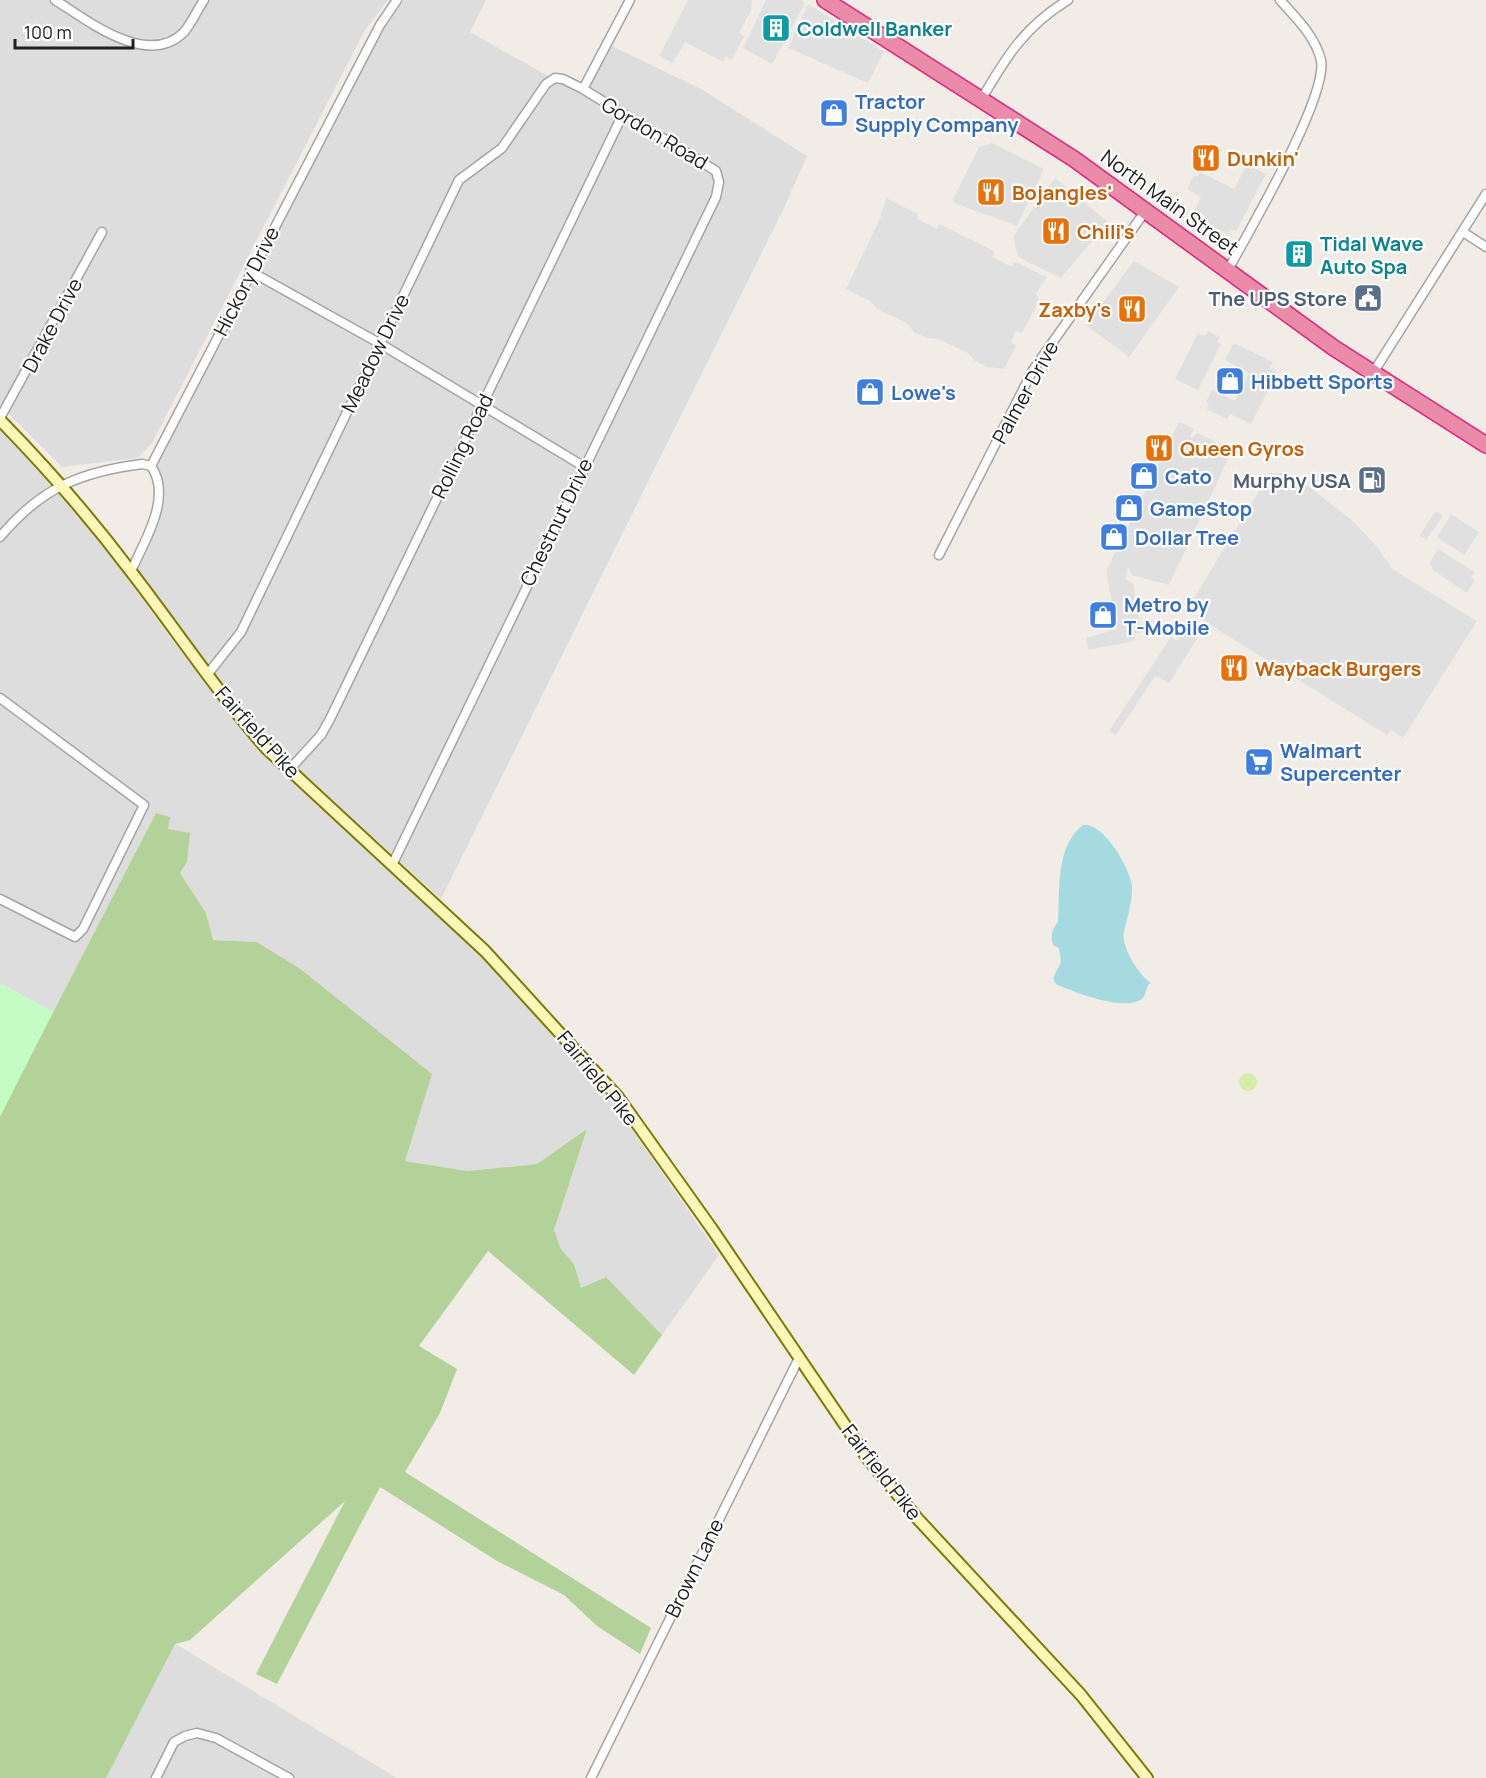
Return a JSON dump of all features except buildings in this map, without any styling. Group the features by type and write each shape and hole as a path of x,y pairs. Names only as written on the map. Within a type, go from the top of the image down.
{"highway":[{"name":"North Main Street","path":"825,0 1074,159 1300,324 1486,445"}],"street":[{"path":"55,0 115,38 153,45 168,41 184,32 204,0"},
{"name":"Hickory Drive","path":"151,466 250,271 381,25 397,0"},
{"path":"583,89 630,0"},
{"path":"981,99 1007,54 1031,27 1068,0"},
{"path":"1228,270 1303,127 1317,97 1322,75 1320,60 1311,36 1280,0"},
{"name":"Meadow Drive","path":"207,675 241,632 459,180 502,148 546,84 555,78 563,79 583,89"},
{"name":"Gordon Road","path":"583,89 709,165 716,171 719,182"},
{"name":"Rolling Road","path":"289,770 321,735 330,718 623,114"},
{"name":"Chestnut Drive","path":"393,863 583,466 716,197 719,182"},
{"path":"1373,373 1486,194"},
{"name":"Palmer Drive","path":"939,555 1033,370 1146,210"},
{"name":"Drake Drive","path":"0,419 102,232"},
{"path":"1463,232 1486,246"},
{"path":"250,271 379,343 583,466"},
{"name":"Fairfield Pike","path":"0,419 61,484 131,571 238,716 289,770 393,863 515,981 618,1097 890,1487 1038,1647 1147,1778"},
{"path":"0,537 11,524 61,484 90,473 136,465 151,466 156,481 158,502 152,523 131,571"},
{"path":"0,698 144,805 83,929 75,937 0,899"},
{"name":"Brown Lane","path":"591,1778 799,1358"},
{"path":"156,1778 174,1742 197,1733 216,1738 289,1778"}],"shaded area":[{"path":"0,0 388,0 365,30 152,443 138,458 62,467 0,405"},
{"path":"404,0 486,0 470,32 583,96 612,46 703,90 807,156 784,208 441,899 288,760 219,681 136,567 162,503 157,466 379,36"},
{"path":"688,0 752,0 751,10 739,33 744,36 732,60 726,57 723,62 685,42 673,63 659,56"},
{"path":"766,0 801,0 805,3 772,64 743,48"},
{"path":"808,4 884,52 868,83 788,48"},
{"path":"992,143 1044,169 1017,226 952,202 979,147"},
{"path":"1247,165 1266,174 1236,231 1231,229 1228,234 1204,222 1207,217 1195,210 1201,197 1187,189 1194,175 1197,177 1200,172 1234,189"},
{"path":"1055,178 1108,222 1061,278 1018,257 1013,237"},
{"path":"886,198 918,214 917,219 937,229 939,224 994,251 992,257 1012,267 1015,262 1047,277 1036,293 1039,301 1022,333 1016,330 1011,342 1016,346 1004,369 988,367 975,361 968,353 938,339 928,338 914,332 907,323 877,309 870,301 846,289 880,219"},
{"path":"1134,261 1179,287 1129,357 1086,325"},
{"path":"1208,331 1220,337 1217,342 1221,344 1198,390 1175,379 1198,333 1205,336"},
{"path":"1234,343 1273,362 1270,368 1277,372 1251,424 1230,414 1227,419 1207,409 1209,404 1206,402 1212,390 1235,401 1249,373 1225,360"},
{"path":"1179,422 1194,429 1190,436 1192,438 1197,433 1232,450 1169,585 1131,575 1130,568 1127,569 1126,579 1133,584 1141,632 1134,634 1135,641 1088,650 1086,638 1117,629 1106,571"},
{"path":"0,429 78,511 169,636 263,753 405,883 511,985 609,1096 719,1255 662,1335 606,1277 581,1288 574,1264 561,1249 554,1230 587,1130 537,1164 467,1171 405,1161 299,968 257,942 213,940 206,913 180,873 187,862 167,829 169,817 156,813 53,1012 0,983"},
{"path":"1270,473 1283,473 1304,483 1353,521 1377,547 1392,569 1477,621 1403,738 1391,730 1387,735 1204,621 1208,610 1191,603"},
{"path":"1436,511 1443,516 1426,540 1420,535"},
{"path":"1451,514 1479,532 1464,555 1437,537"},
{"path":"1438,549 1475,572 1471,577 1475,580 1467,593 1433,570 1430,563"},
{"path":"1182,626 1198,637 1169,683 1155,676 1116,735 1109,731 1171,637 1177,641"},
{"path":"174,1643 397,1778 105,1778"}],"green space":[{"path":"156,813 170,817 168,829 190,833 187,862 180,873 206,913 213,940 257,942 299,968 432,1074 405,1161 467,1171 537,1164 587,1129 554,1230 561,1249 574,1264 581,1288 606,1277 662,1335 634,1375 488,1251 419,1346 457,1369 440,1413 405,1472 651,1628 640,1654 597,1626 564,1595 497,1561 380,1487 277,1684 256,1674 345,1501 190,1640 175,1644 106,1778 0,1778 0,1115"},
{"path":"0,983 53,1012 0,1117"},
{"path":"1248,1073 1256,1078 1257,1082 1252,1090 1248,1091 1240,1086 1239,1082 1244,1074"}],"water":[{"path":"1083,825 1091,826 1107,838 1121,858 1130,878 1132,897 1124,932 1125,946 1141,974 1151,983 1143,998 1135,1002 1100,1000 1056,984 1053,978 1061,962 1059,948 1053,945 1052,935 1058,922 1059,884 1063,857 1074,834"}],"place":[{"name":"Coldwell Banker","path":"776,28"},
{"name":"Tractor Supply Company","path":"834,113"},
{"name":"Dunkin'","path":"1206,158"},
{"name":"Bojangles'","path":"991,192"},
{"name":"Chili's","path":"1056,231"},
{"name":"Tidal Wave Auto Spa","path":"1299,254"},
{"name":"The UPS Store","path":"1368,298"},
{"name":"Zaxby's","path":"1132,309"},
{"name":"Hibbett Sports","path":"1230,381"},
{"name":"Lowe's","path":"870,392"},
{"name":"Queen Gyros","path":"1159,448"},
{"name":"Cato","path":"1144,476"},
{"name":"Murphy USA","path":"1372,480"},
{"name":"GameStop","path":"1129,508"},
{"name":"Dollar Tree","path":"1114,537"},
{"name":"Metro by T-Mobile","path":"1103,615"},
{"name":"Wayback Burgers","path":"1234,668"},
{"name":"Walmart Supercenter","path":"1259,762"}]}
